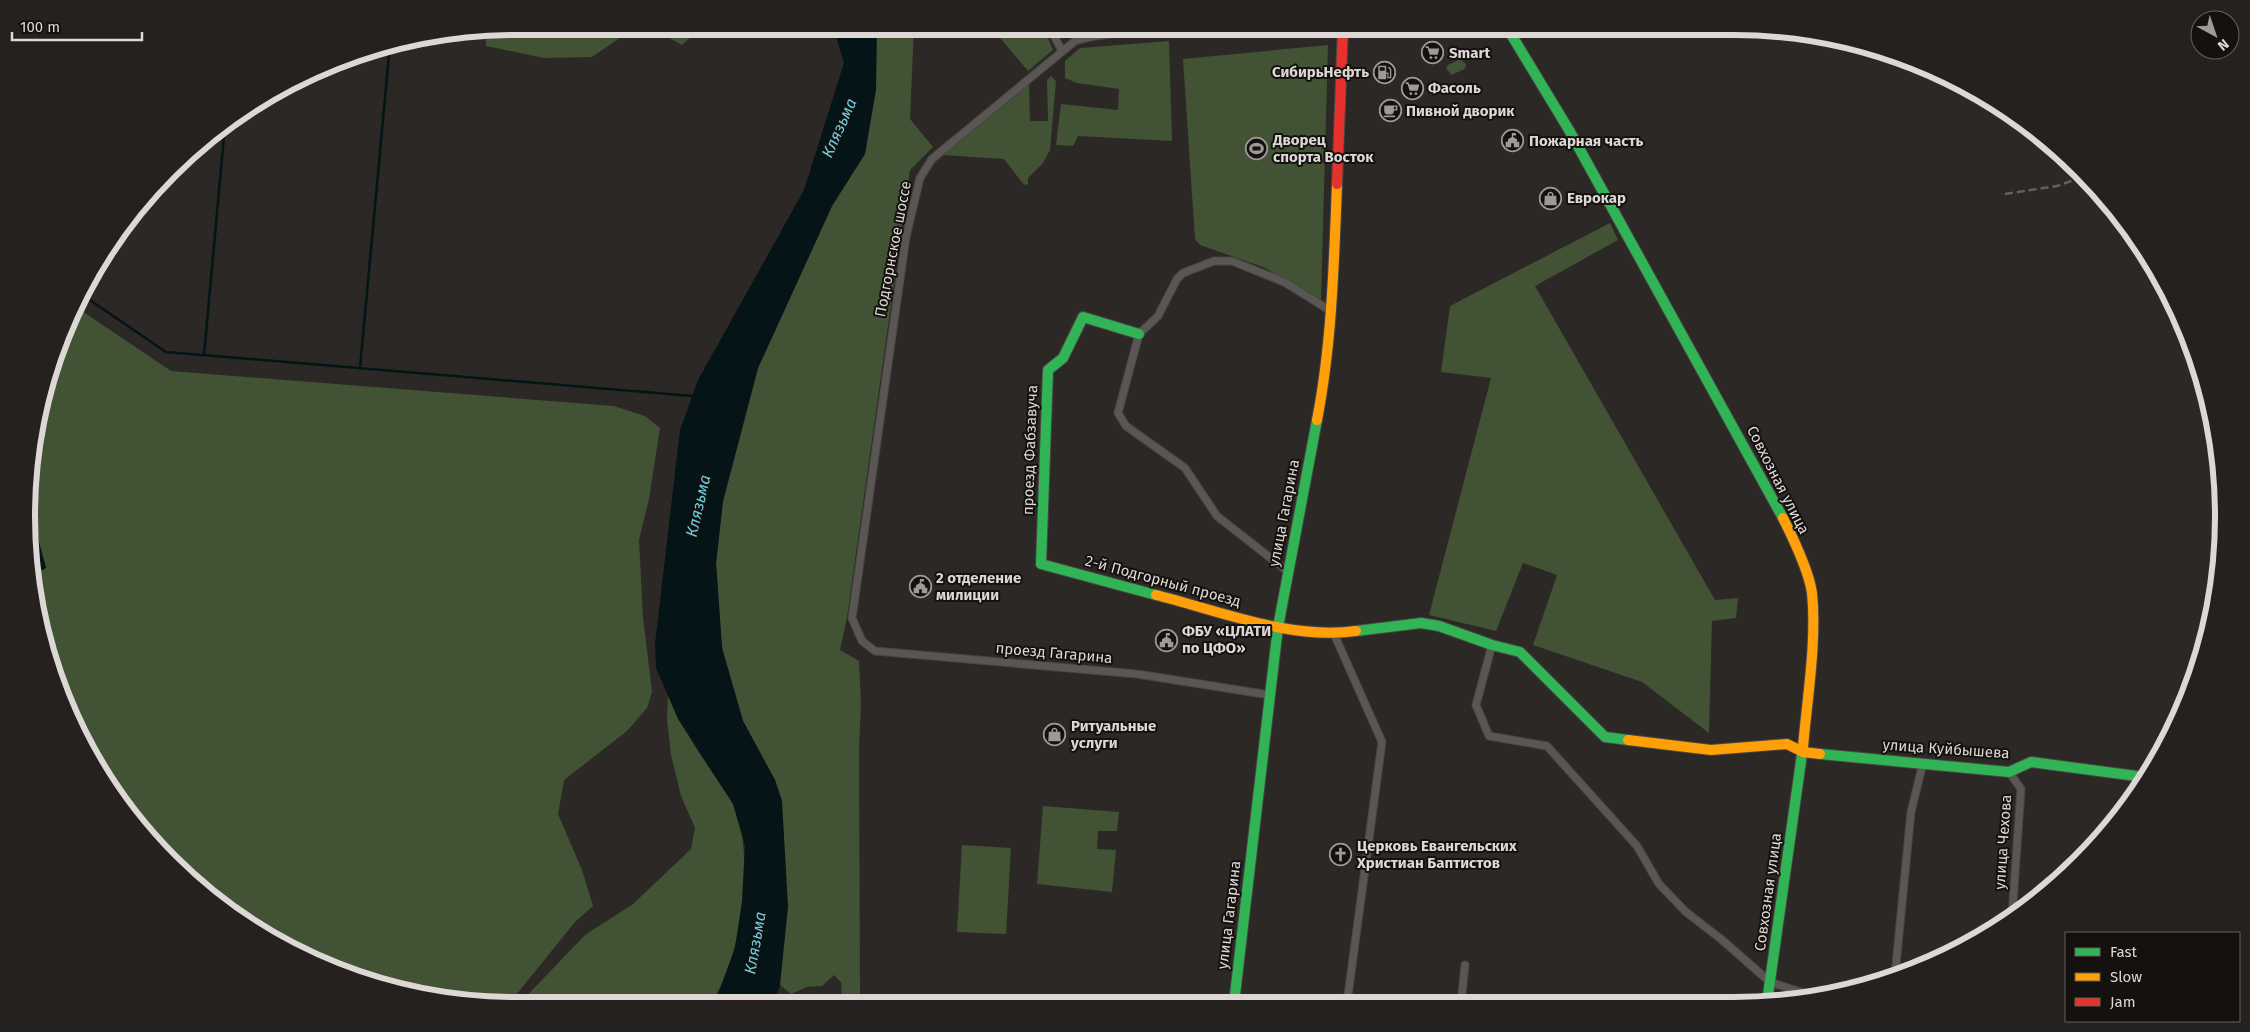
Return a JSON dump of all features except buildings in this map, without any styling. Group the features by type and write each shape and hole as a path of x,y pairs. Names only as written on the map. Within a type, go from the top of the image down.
{"street":[{"path":"1054,35 1062,51"},
{"name":"Подгорнское шоссе","path":"852,618 906,237 920,178 932,159 1062,51 1075,42 1093,36 1116,35"},
{"name":"улица Гагарина","path":"1235,997 1278,627 1287,571 1324,385 1331,311 1342,35"},
{"name":"Совхозная улица","path":"1511,35 1568,130 1709,381 1786,524 1804,564 1812,593 1813,610 1803,752 1768,996"},
{"path":"1287,571 1217,516 1185,468 1126,426 1118,413 1139,334 1158,316 1177,279 1184,273 1214,261 1232,261 1261,271 1284,282 1331,311"},
{"name":"проезд Фабзавуча","path":"1041,564 1048,370 1063,358 1083,317 1139,334"},
{"name":"2-й Подгорный проезд","path":"1041,564 1278,627 1334,634 1420,623 1439,626 1492,645"},
{"name":"проезд Гагарина","path":"852,618 862,641 875,651 1137,674 1270,695"},
{"path":"1334,634 1382,742 1348,997"},
{"path":"1492,645 1476,705 1489,736 1547,746 1637,846 1659,884 1686,912 1721,938 1770,982 1802,992"},
{"name":"улица Куйбышева","path":"1492,645 1520,652 1605,737 1711,750 1787,744 1803,752 2009,772 2031,762 2138,776"},
{"path":"1896,968 1911,812 1922,763"},
{"name":"улица Чехова","path":"2009,772 2021,789 2013,908"},
{"path":"1462,997 1465,965"}],"green space":[{"path":"624,35 592,57 544,58 486,46 486,36"},
{"path":"664,35 693,35 682,45"},
{"path":"876,35 914,35 910,119 933,147 910,170 847,617 840,650 859,661 861,704 859,749 860,993 858,997 842,997 841,982 834,975 822,986 807,987 791,994 780,985 782,801 775,780 743,721 722,648 716,563 723,501 758,368 832,206 865,153"},
{"path":"998,35 1047,35 1053,50 1028,71"},
{"path":"1169,41 1172,141 1078,136 1073,146 1056,145 1061,104 1118,110 1119,89 1077,83 1065,78 1065,61 1080,48"},
{"name":"Дворец спорта Восток","path":"1328,45 1321,300 1263,267 1200,245 1195,239 1183,59"},
{"path":"1460,59 1466,64 1465,69 1451,75 1446,68"},
{"path":"1051,76 1056,81 1050,150 1043,163 1028,178 1028,184 1024,185 1004,159 943,155 1029,84 1030,121 1048,121 1047,80"},
{"path":"1610,223 1618,240 1535,286 1715,600 1738,598 1736,618 1712,621 1709,733 1642,682 1533,645 1557,575 1523,563 1496,631 1429,615 1491,378 1441,372 1450,306"},
{"path":"82,311 171,371 614,406 645,416 660,428 649,499 639,540 643,617 652,692 647,708 627,731 564,780 558,814 582,870 593,906 575,922 514,997 453,993 392,981 332,960 303,947 275,933 249,916 199,878 154,833 134,809 99,756 72,700 51,640 38,572 46,568 37,535 35,515 36,485 44,422 61,361"},
{"path":"668,696 693,743 731,800 740,824 744,850 742,907 730,963 720,987 714,997 526,997 585,935 633,904 691,849 695,828 681,796 671,755 667,719"},
{"path":"1043,806 1119,812 1117,831 1098,831 1097,849 1116,850 1112,892 1037,884"},
{"path":"962,845 1011,848 1006,934 957,932"}],"water":[{"name":"Клязьма","path":"836,35 877,35 876,90 865,154 832,206 758,368 723,501 716,563 722,648 743,721 775,780 782,801 788,907 780,985 776,997 716,997 735,948 742,901 745,846 733,804 678,719 656,668 655,644 680,430 698,380 804,190 844,63"},
{"path":"35,515 37,535 46,568 38,572"}],"waterway":[{"path":"360,368 389,52"},
{"path":"204,355 224,133"},
{"path":"87,298 166,352 692,396"}],"railway":[{"path":"2005,194 2057,186 2077,179"}],"traffic: fast":[{"path":"1511,35 1569,130 1783,518"},
{"path":"1139,334 1083,317 1063,358 1048,370 1041,564 1156,595"},
{"path":"1235,997 1278,627 1317,420"},
{"path":"1356,631 1421,623 1439,626 1492,645 1520,652 1605,737 1628,740"},
{"path":"1768,996 1803,747"},
{"path":"1820,754 2009,772 2031,762 2138,776"}],"traffic: slow":[{"path":"1317,420 1329,332 1337,184"},
{"path":"1783,518 1804,565 1812,593 1811,670 1803,747"},
{"path":"1156,595 1280,628 1331,633 1356,631"},
{"path":"1628,740 1711,750 1787,744 1803,752 1820,754"}],"traffic: jam":[{"path":"1337,184 1343,35"}],"place":[{"name":"Smart","path":"1433,53"},
{"name":"СибирьНефть","path":"1385,72"},
{"name":"Фасоль","path":"1412,88"},
{"name":"Пивной дворик","path":"1390,111"},
{"name":"Пожарная часть","path":"1513,141"},
{"name":"Дворец спорта Восток","path":"1257,149"},
{"name":"Еврокар","path":"1551,198"},
{"name":"2 отделение милиции","path":"920,587"},
{"name":"ФБУ «ЦЛАТИ по ЦФО»","path":"1166,640"},
{"name":"Ритуальные услуги","path":"1055,735"},
{"name":"Церковь Евангельских Христиан Баптистов","path":"1341,855"}]}
